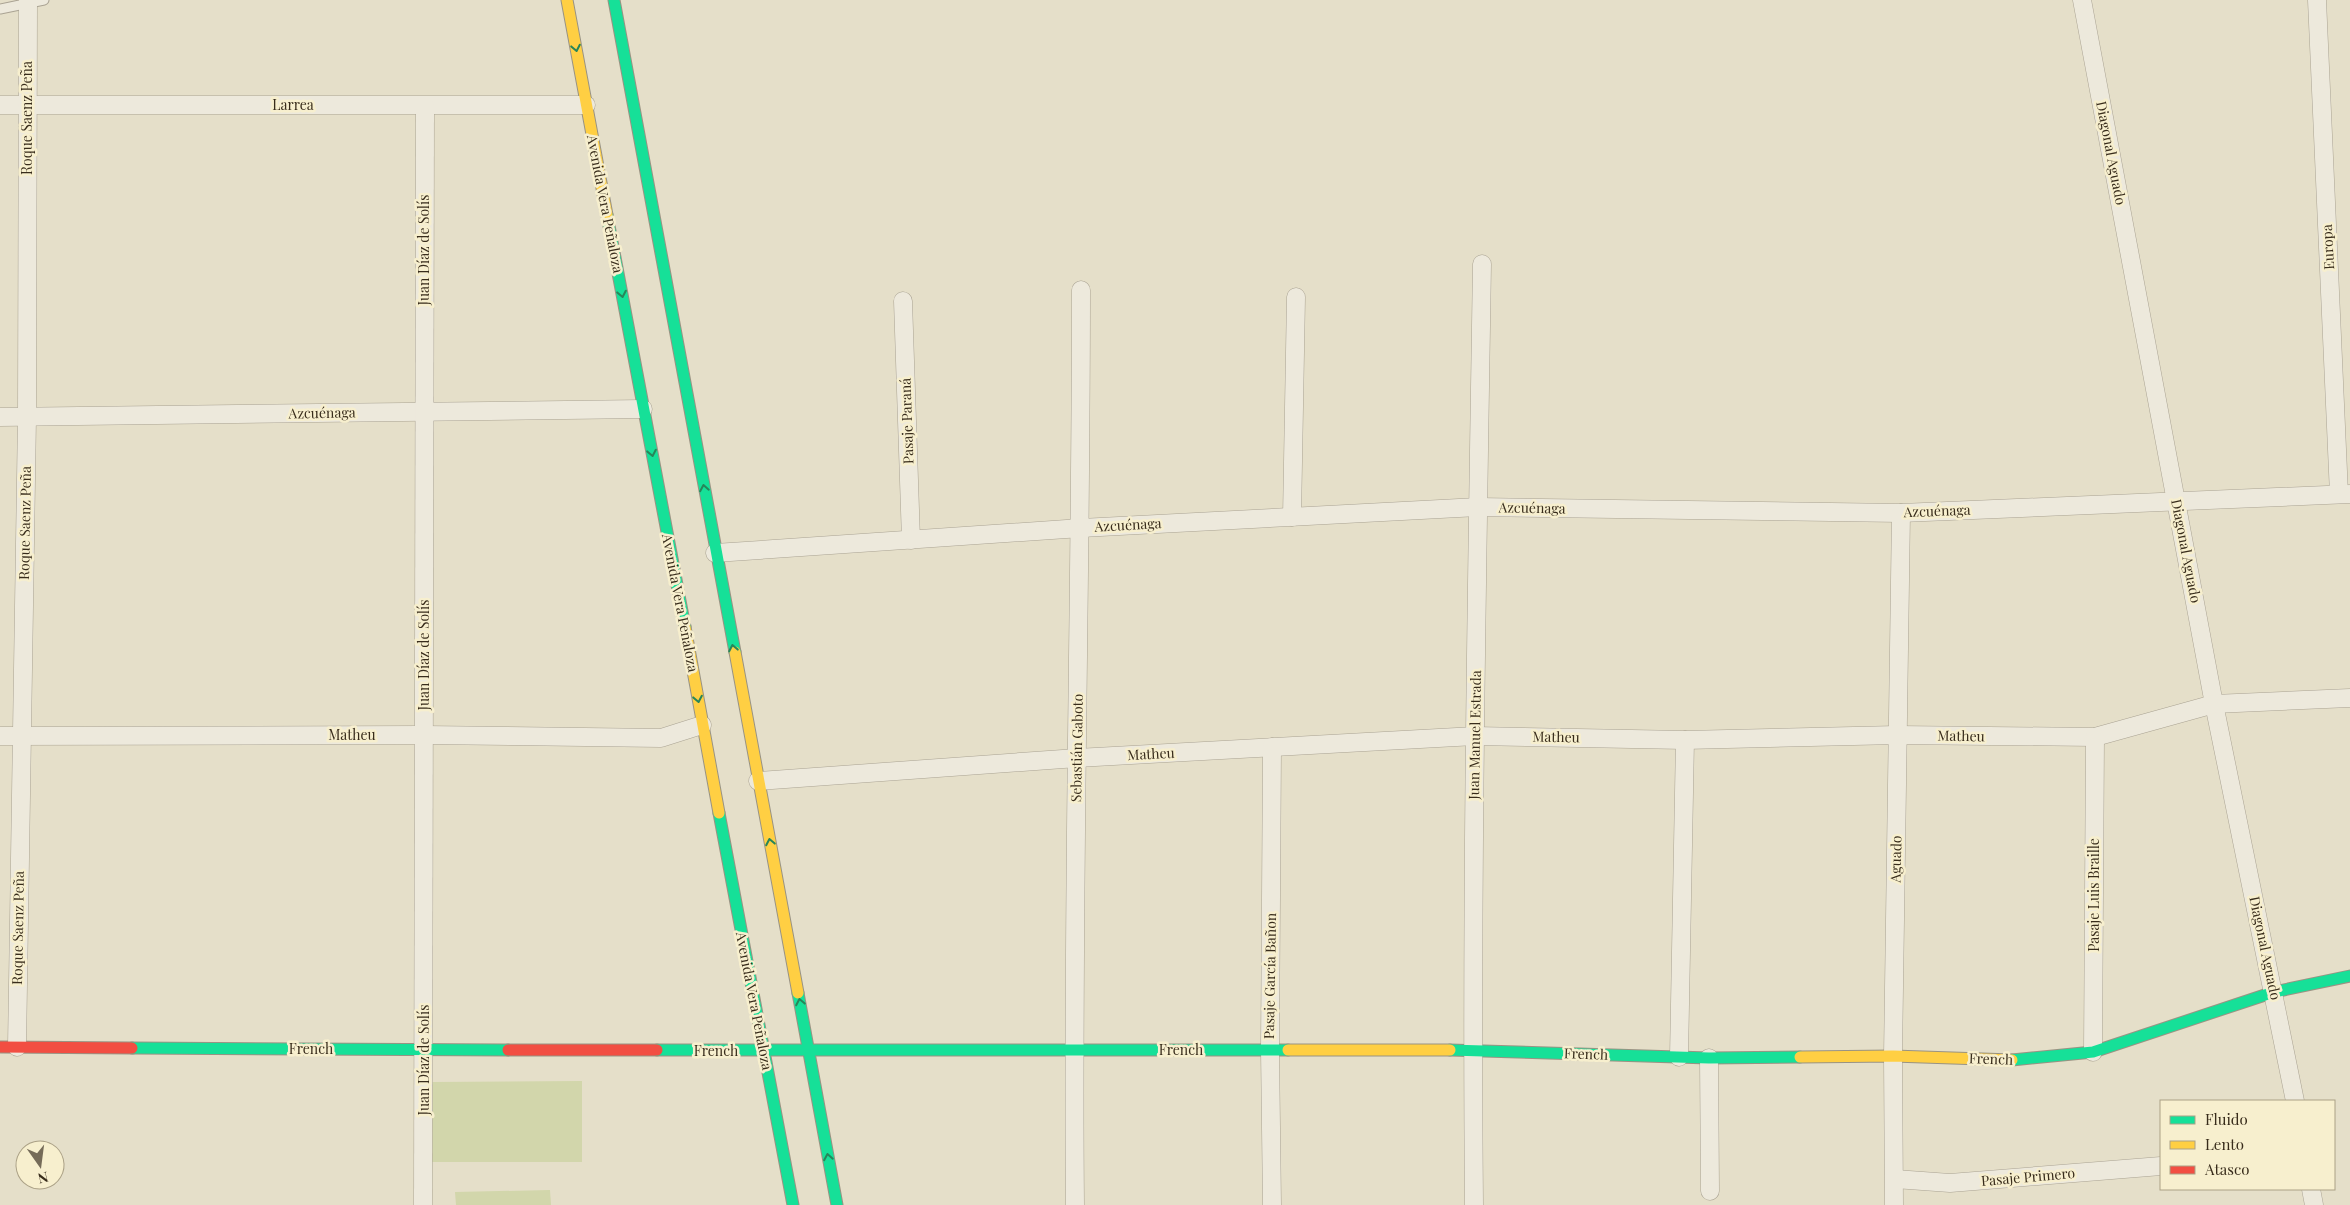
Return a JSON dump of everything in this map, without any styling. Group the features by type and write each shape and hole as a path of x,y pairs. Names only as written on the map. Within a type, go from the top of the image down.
{"main road":[{"name":"Avenida Vera Peñaloza","path":"566,0 793,1205"},
{"path":"614,0 837,1205"},
{"name":"French","path":"8,1046 764,1051 1473,1050 1709,1058 1893,1056 2018,1060 2093,1052 2274,992 2350,976"}],"street":[{"name":"Diagonal Aguado","path":"2082,0 2214,704 2295,1100"},
{"name":"Europa","path":"2317,0 2344,494"},
{"name":"Roque Saenz Peña","path":"8,1046 21,736 27,417 28,105 33,1"},
{"name":"Larrea","path":"0,104 586,105"},
{"name":"Juan Díaz de Solís","path":"423,1205 425,106"},
{"name":"Juan Manuel Estrada","path":"1474,1205 1475,736 1482,264"},
{"name":"Sebastián Gaboto","path":"1075,1205 1073,1050 1081,528 1081,290"},
{"path":"1292,516 1296,297"},
{"name":"Pasaje Paraná","path":"903,301 911,540"},
{"name":"Azcuénaga","path":"0,417 643,409"},
{"name":"Azcuénaga","path":"715,553 1081,528 1478,507 1901,513 2344,494"},
{"name":"Aguado","path":"1894,1205 1893,1056 1901,513"},
{"name":"Matheu","path":"758,781 1077,758 1475,736 1685,740 1897,735 2096,737 2214,704 2350,698"},
{"name":"Matheu","path":"0,736 424,735 661,738 702,725"},
{"name":"Pasaje Luis Braille","path":"2093,1052 2096,737"},
{"path":"1679,1056 1685,740"},
{"name":"Pasaje García Bañon","path":"1272,747 1270,1050 1272,1205"},
{"path":"1709,1058 1710,1191"},
{"name":"Pasaje Primero","path":"1895,1179 1950,1183 2160,1166"},
{"path":"2311,1190 2314,1205"}],"lane":[{"path":"0,9 33,1"}],"green space":[{"path":"582,1081 582,1162 432,1162 432,1082"},
{"path":"550,1190 551,1205 456,1205 455,1192"}],"traffic: fast":[{"path":"614,0 735,652"},
{"path":"607,215 685,627"},
{"path":"719,813 793,1205"},
{"path":"2012,1060 2093,1052 2274,992 2350,976"},
{"path":"798,993 837,1205"},
{"path":"132,1048 508,1050"},
{"path":"657,1050 1288,1050"},
{"path":"1450,1050 1709,1058 1800,1057"}],"traffic: slow":[{"path":"567,0 607,215"},
{"path":"685,627 719,813"},
{"path":"735,652 798,993"},
{"path":"1288,1050 1450,1050"},
{"path":"1800,1057 1893,1056 2012,1060"}],"traffic: jam":[{"path":"0,1047 132,1048"},
{"path":"508,1050 657,1050"}]}
